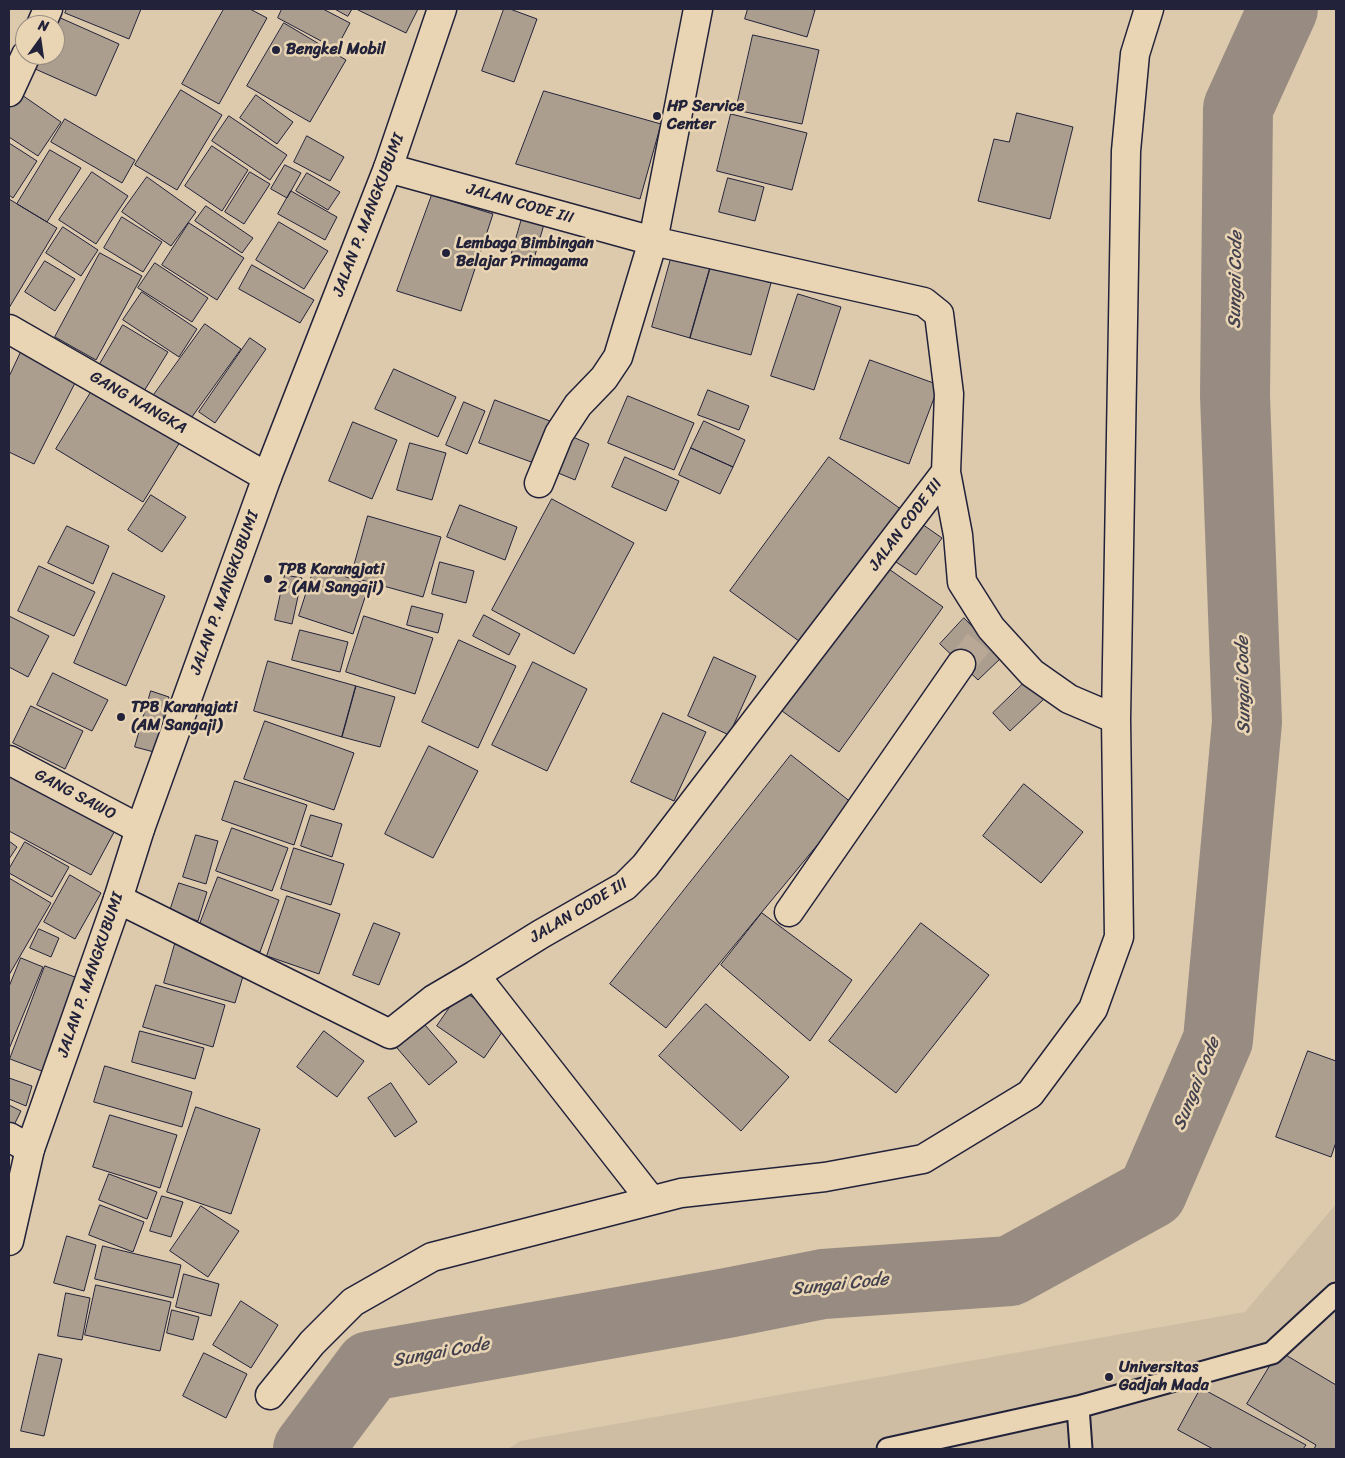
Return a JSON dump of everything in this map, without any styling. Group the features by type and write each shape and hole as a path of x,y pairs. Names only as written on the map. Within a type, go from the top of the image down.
{"street":[{"name":"JALAN P. MANGKUBUMI","path":"9,1241 19,1143 118,899 140,829 267,477 388,168 442,9"},
{"path":"539,483 558,434 578,404 604,378 618,357 653,241 698,9"},
{"path":"270,1396 312,1343 353,1302 432,1257 681,1193 825,1177 923,1159 1030,1094 1093,1009 1119,937 1116,719 1126,151 1135,54 1149,9"},
{"path":"9,92 21,65"},
{"name":"JALAN CODE III","path":"118,899 390,1034 434,999 625,886 645,866 946,472 949,394 939,314 924,302 653,241 388,168"},
{"name":"GANG NANGKA","path":"9,329 267,477"},
{"path":"946,472 958,535 962,582 987,633 1032,673 1069,699 1116,719"},
{"path":"789,912 961,664"},
{"name":"GANG SAWO","path":"9,760 140,829"},
{"path":"475,975 651,1200"}],"lane":[{"path":"888,1449 1078,1407 1272,1353 1336,1294"},
{"path":"1078,1407 1081,1449"}],"shaded area":[{"name":"Universitas Gadjah Mada","path":"1336,1204 1336,1449 508,1449 520,1441 1245,1312"}],"building":[{"path":"67,9 141,9 129,39 65,13"},
{"path":"224,9 250,9 267,18 219,104 182,84"},
{"path":"282,9 323,9 350,23 336,49 278,18"},
{"path":"335,9 352,9 348,16"},
{"path":"358,9 418,9 406,33"},
{"path":"504,9 510,9 537,19 514,82 482,71"},
{"path":"748,9 815,10 807,37 745,19"},
{"path":"65,20 119,44 96,96 33,68 34,65 65,65"},
{"path":"284,23 346,60 310,122 247,86"},
{"path":"753,35 819,50 802,124 736,110"},
{"path":"181,90 222,115 177,190 135,165"},
{"path":"544,91 661,124 640,199 516,164"},
{"path":"19,93 61,122 38,156 9,137 9,108"},
{"path":"256,95 293,122 277,144 240,118"},
{"path":"1017,113 1073,127 1050,219 978,201 994,139 1009,142"},
{"path":"731,114 807,133 792,190 717,171"},
{"path":"229,116 287,155 270,180 212,141"},
{"path":"65,119 135,160 122,183 51,142"},
{"path":"307,136 344,157 330,181 294,162"},
{"path":"9,143 37,161 13,198 9,195"},
{"path":"212,146 248,170 222,211 185,186"},
{"path":"50,150 81,168 47,222 17,204"},
{"path":"285,165 301,173 287,198 271,189"},
{"path":"92,172 128,196 96,244 59,220"},
{"path":"250,172 270,184 244,224 225,212"},
{"path":"307,173 340,192 328,210 296,191"},
{"path":"147,177 196,212 171,246 122,212"},
{"path":"728,178 764,187 755,221 719,212"},
{"path":"291,191 337,217 325,240 278,214"},
{"name":"Lembaga Bimbingan Belajar Primagama","path":"432,195 493,214 461,311 397,291"},
{"path":"9,199 57,228 9,308"},
{"path":"206,206 253,238 242,253 195,221"},
{"path":"523,215 545,221 533,262 511,256"},
{"path":"122,217 162,242 143,272 104,248"},
{"path":"279,222 328,251 304,289 256,260"},
{"path":"189,223 244,258 217,300 162,265"},
{"path":"63,227 98,250 81,276 46,253"},
{"path":"100,253 142,276 96,360 55,337"},
{"path":"672,255 711,265 690,338 652,327"},
{"path":"45,261 75,279 55,311 25,292"},
{"path":"155,263 208,298 192,322 138,288"},
{"path":"252,265 314,300 300,323 239,289"},
{"path":"711,265 771,283 751,355 690,338"},
{"path":"142,292 197,329 179,357 123,320"},
{"path":"798,294 841,307 814,390 771,376"},
{"path":"205,324 241,349 189,421 153,396"},
{"path":"123,325 168,352 141,396 97,369"},
{"path":"250,338 266,349 215,423 199,412"},
{"path":"21,352 77,379 34,464 9,452 9,377"},
{"path":"870,360 939,385 909,464 840,439"},
{"path":"394,369 456,397 438,437 375,409"},
{"path":"93,389 180,442 143,502 56,449"},
{"path":"708,390 749,406 739,430 698,415"},
{"path":"628,396 694,423 674,470 608,443"},
{"path":"495,400 550,421 534,463 479,443"},
{"path":"464,402 485,411 467,454 446,445"},
{"path":"704,421 745,440 733,467 691,448"},
{"path":"353,422 397,440 372,499 329,481"},
{"path":"566,434 589,444 575,480 551,470"},
{"path":"410,443 446,453 432,500 397,490"},
{"path":"691,448 733,467 720,494 679,475"},
{"path":"625,457 679,481 666,511 612,487"},
{"path":"829,457 902,510 803,644 730,591"},
{"path":"151,495 186,517 162,552 128,530"},
{"path":"552,499 634,543 574,654 492,610"},
{"path":"460,505 517,527 505,560 447,537"},
{"path":"368,516 441,537 423,597 351,577"},
{"path":"922,524 942,538 916,575 896,562"},
{"path":"67,526 109,546 93,584 48,563"},
{"path":"440,562 474,571 466,603 432,594"},
{"path":"39,566 95,592 74,636 18,611"},
{"path":"315,566 369,585 353,634 299,616"},
{"path":"886,567 943,607 839,752 782,711"},
{"path":"113,573 165,596 126,686 74,663"},
{"path":"285,575 302,578 292,624 275,620"},
{"path":"412,606 443,614 438,633 407,625"},
{"path":"484,615 520,634 509,655 473,636"},
{"path":"9,616 49,636 28,677 9,667"},
{"path":"364,616 433,638 415,694 346,672"},
{"path":"964,618 1002,657 978,680 940,644"},
{"path":"300,630 348,642 340,672 292,660"},
{"path":"459,640 516,666 478,748 422,722"},
{"path":"714,657 756,676 729,735 688,716"},
{"path":"268,661 356,686 342,737 254,711"},
{"path":"533,662 587,689 547,771 492,745"},
{"path":"53,673 108,700 92,731 37,705"},
{"path":"1026,681 1044,699 1010,731 993,713"},
{"path":"356,686 395,697 380,747 342,737"},
{"path":"151,691 169,697 154,752 135,747"},
{"path":"31,706 83,731 65,769 13,743"},
{"path":"663,713 706,732 674,801 631,782"},
{"path":"265,721 354,753 334,810 244,779"},
{"path":"429,746 478,771 433,858 385,834"},
{"path":"791,755 852,803 666,1028 610,984"},
{"path":"9,764 119,823 91,875 9,831"},
{"path":"235,781 307,805 294,845 222,820"},
{"path":"1024,784 1083,832 1041,883 983,836"},
{"path":"311,815 342,824 332,857 301,846"},
{"path":"232,828 288,848 272,891 216,871"},
{"path":"196,835 218,841 206,884 183,877"},
{"path":"9,841 17,847 9,859"},
{"path":"25,842 69,867 52,897 9,873 9,869"},
{"path":"294,848 344,864 331,905 281,889"},
{"path":"70,875 101,893 75,939 44,922"},
{"path":"218,877 279,900 260,952 198,929"},
{"path":"9,878 51,903 9,975"},
{"path":"179,883 207,892 198,921 170,911"},
{"path":"287,896 340,914 319,974 267,956"},
{"path":"762,913 852,980 810,1041 721,965"},
{"path":"374,923 400,933 379,985 353,975"},
{"path":"921,923 989,975 896,1093 829,1041"},
{"path":"39,929 59,938 51,957 30,948"},
{"path":"175,944 247,963 235,1003 164,983"},
{"path":"21,958 43,967 9,1049 9,987"},
{"path":"45,966 83,980 47,1073 10,1059"},
{"path":"156,985 225,1005 213,1047 143,1027"},
{"path":"462,990 509,1022 484,1058 437,1026"},
{"path":"706,1004 789,1077 741,1131 659,1056"},
{"path":"425,1025 457,1062 429,1085 397,1048"},
{"path":"140,1031 204,1048 195,1079 132,1062"},
{"path":"324,1031 364,1061 337,1097 297,1067"},
{"path":"1308,1051 1336,1061 1336,1142 1331,1157 1276,1137"},
{"path":"105,1066 192,1092 182,1127 94,1102"},
{"path":"9,1078 32,1086 26,1106 9,1099"},
{"path":"391,1083 417,1122 395,1137 368,1098"},
{"path":"9,1105 21,1111 12,1129 9,1127"},
{"path":"196,1107 260,1129 231,1214 167,1192"},
{"path":"110,1115 177,1135 160,1188 93,1167"},
{"path":"109,1174 157,1192 147,1219 99,1200"},
{"path":"162,1196 183,1202 171,1237 150,1231"},
{"path":"100,1205 144,1222 133,1252 89,1235"},
{"path":"201,1206 239,1231 208,1277 170,1251"},
{"path":"67,1236 96,1245 84,1291 54,1283"},
{"path":"103,1246 181,1265 173,1298 95,1279"},
{"path":"184,1274 219,1284 211,1316 176,1307"},
{"path":"96,1285 171,1302 160,1351 85,1335"},
{"path":"66,1293 90,1298 82,1340 58,1336"},
{"path":"241,1301 278,1325 251,1368 213,1345"},
{"path":"172,1310 199,1317 193,1340 167,1333"},
{"path":"1279,1351 1336,1385 1336,1449 1314,1449 1316,1445 1247,1404"},
{"path":"204,1353 247,1374 226,1418 183,1396"},
{"path":"39,1354 62,1359 44,1436 21,1431"},
{"path":"1201,1388 1306,1445 1303,1449 1213,1449 1178,1430"}],"waterway":[{"name":"Sungai Code","path":"308,1449 370,1366 727,1303 823,1284 1010,1271 1152,1193 1218,1040 1247,722 1235,396 1238,108 1283,9"}],"tunnel":[{"path":"961,664 983,637"}],"place":[{"name":"Bengkel Mobil","path":"276,50"},
{"name":"HP Service Center","path":"657,116"},
{"name":"Lembaga Bimbingan Belajar Primagama","path":"446,253"},
{"name":"TPB Karangjati 2 (AM Sangaji)","path":"268,579"},
{"name":"TPB Karangjati (AM Sangaji)","path":"121,717"},
{"name":"Universitas Gadjah Mada","path":"1109,1377"}]}
